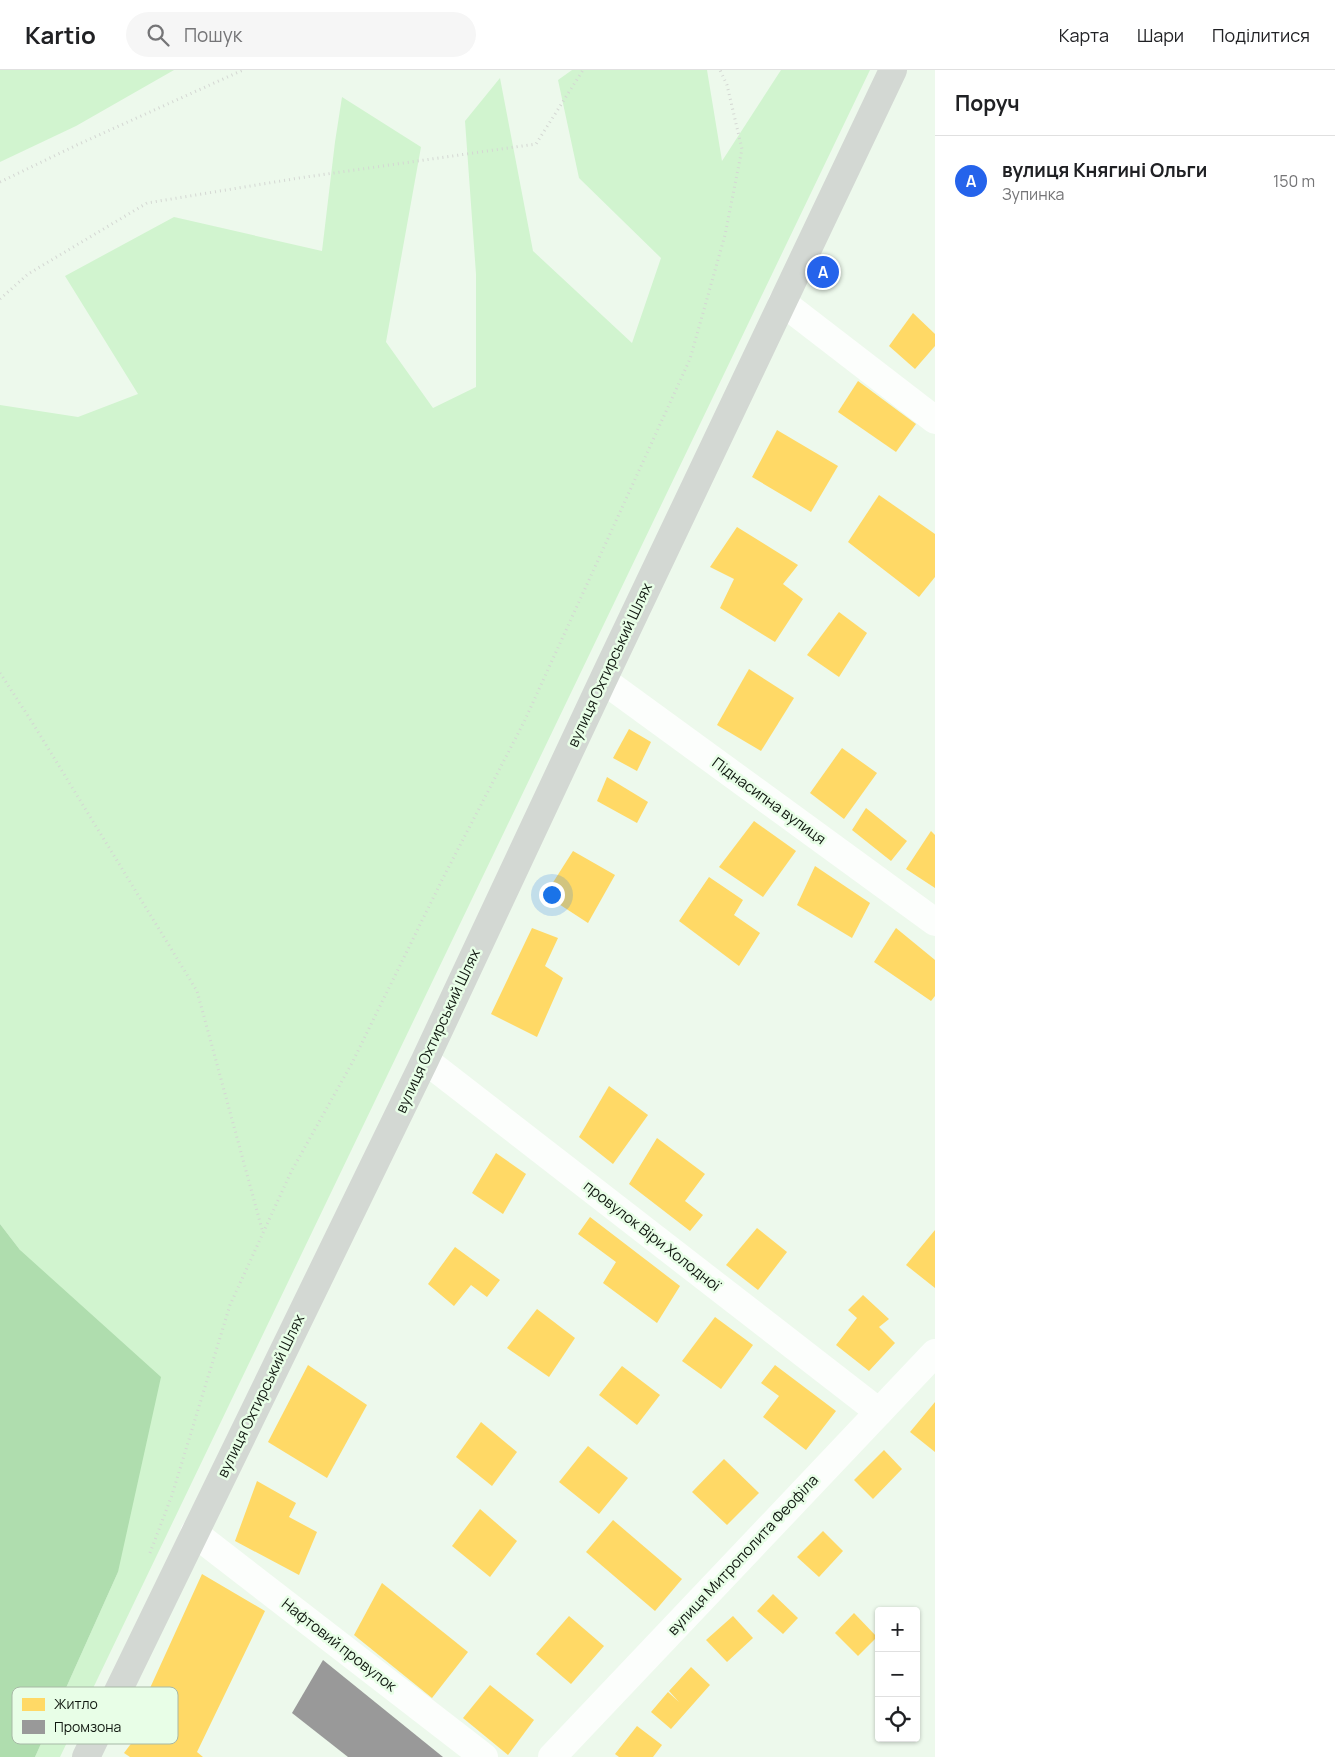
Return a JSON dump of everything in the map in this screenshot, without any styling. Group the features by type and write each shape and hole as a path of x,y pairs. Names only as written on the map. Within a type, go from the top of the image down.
{"main road":[{"name":"вулиця Охтирський Шлях","path":"120,1687 425,1060 893,70"},
{"name":"вулиця Охтирський Шлях","path":"86,1757 92,1744"}],"street":[{"path":"782,302 935,420"},
{"name":"Піднасипна вулиця","path":"603,680 935,922"},
{"name":"провулок Віри Холодної","path":"425,1060 878,1412"},
{"name":"вулиця Митрополита Феофіла","path":"552,1757 935,1352"},
{"name":"Нафтовий провулок","path":"194,1532 484,1757"}],"path":[{"path":"0,182 243,70"},
{"path":"0,299 28,274 147,203 299,178 536,144 583,70"},
{"path":"148,1559 172,1495 230,1304 291,1172 352,1063 443,878 524,722 690,359 724,235 742,149 727,85 720,70"},
{"path":"0,673 197,991 263,1233"}],"shaded area":[{"path":"0,70 174,70 76,126 0,162"},
{"path":"572,70 707,70 722,161 781,70 870,70 94,1687 66,1687 118,1572 20,1250 0,1224 0,405 78,417 138,394 65,276 174,217 322,251 342,97 421,147 386,342 433,408 476,387 476,274 465,121 500,78 533,251 632,343 661,258 579,178 558,80"},
{"path":"0,1224 20,1250 161,1377 118,1572 66,1687 12,1687 12,1744 41,1744 35,1757 0,1757"},
{"path":"41,1744 66,1744 60,1757 35,1757"}],"building: Житло":[{"path":"913,313 935,334 935,346 915,369 889,346"},
{"path":"858,381 916,424 896,452 838,412"},
{"path":"777,430 838,466 811,512 752,477"},
{"path":"879,495 935,534 935,577 919,597 848,542"},
{"path":"737,527 798,565 783,584 803,599 775,642 720,608 734,579 710,567"},
{"path":"839,612 867,633 839,677 807,655"},
{"path":"749,669 794,698 761,751 717,725"},
{"path":"629,729 651,742 637,771 613,758"},
{"path":"842,748 877,773 844,819 810,793"},
{"path":"607,777 648,802 637,823 597,801"},
{"path":"866,808 907,841 891,861 852,830"},
{"path":"754,821 796,851 763,897 719,867"},
{"path":"931,831 935,835 935,888 906,869"},
{"path":"573,851 615,875 588,923 545,895"},
{"path":"815,866 870,903 852,938 797,905"},
{"path":"709,877 743,900 734,915 760,933 739,966 679,921"},
{"path":"532,928 558,938 545,966 563,978 537,1037 491,1014"},
{"path":"896,928 935,960 935,996 931,1001 874,962"},
{"path":"609,1086 648,1115 613,1164 579,1137"},
{"path":"657,1138 705,1174 685,1201 703,1215 690,1231 629,1184"},
{"path":"496,1153 526,1174 503,1214 472,1193"},
{"path":"590,1217 680,1286 657,1323 603,1283 616,1262 578,1234"},
{"path":"757,1228 787,1252 758,1290 726,1265"},
{"path":"935,1230 935,1288 906,1265"},
{"path":"455,1247 500,1280 487,1297 471,1285 454,1306 428,1284"},
{"path":"863,1295 889,1319 879,1327 895,1343 869,1371 836,1345 857,1318 848,1310"},
{"path":"537,1309 575,1338 549,1377 507,1348"},
{"path":"715,1317 753,1345 721,1389 682,1361"},
{"path":"308,1365 367,1405 327,1478 268,1442"},
{"path":"775,1365 836,1411 806,1450 763,1417 779,1396 761,1383"},
{"path":"622,1366 660,1395 637,1425 599,1395"},
{"path":"935,1402 935,1452 910,1432"},
{"path":"481,1422 517,1452 492,1486 456,1457"},
{"path":"588,1446 628,1478 599,1514 559,1482"},
{"path":"884,1450 902,1469 873,1499 854,1480"},
{"path":"724,1459 759,1493 727,1525 692,1492"},
{"path":"257,1481 296,1503 289,1517 317,1532 299,1575 235,1541"},
{"path":"480,1509 517,1541 490,1577 452,1546"},
{"path":"613,1520 682,1579 655,1611 586,1552"},
{"path":"823,1531 843,1551 819,1577 797,1557"},
{"path":"202,1574 265,1611 197,1752 203,1757 130,1757 124,1753 131,1744 178,1744 178,1687 150,1687"},
{"path":"382,1583 468,1652 432,1698 354,1635"},
{"path":"773,1594 798,1618 783,1634 757,1611"},
{"path":"854,1613 875,1635 875,1639 858,1656 835,1633"},
{"path":"569,1616 604,1646 571,1684 536,1654"},
{"path":"733,1616 753,1638 727,1662 706,1640"},
{"path":"691,1667 710,1685 671,1729 651,1712 668,1692 679,1702 669,1691"},
{"path":"490,1685 534,1720 508,1755 463,1718"},
{"path":"637,1726 662,1745 653,1757 619,1757 615,1754"}],"building: Промзона":[{"path":"323,1660 443,1757 348,1757 292,1713"}],"place":[{"name":"вулиця Княгині Ольги","path":"823,272"}]}
